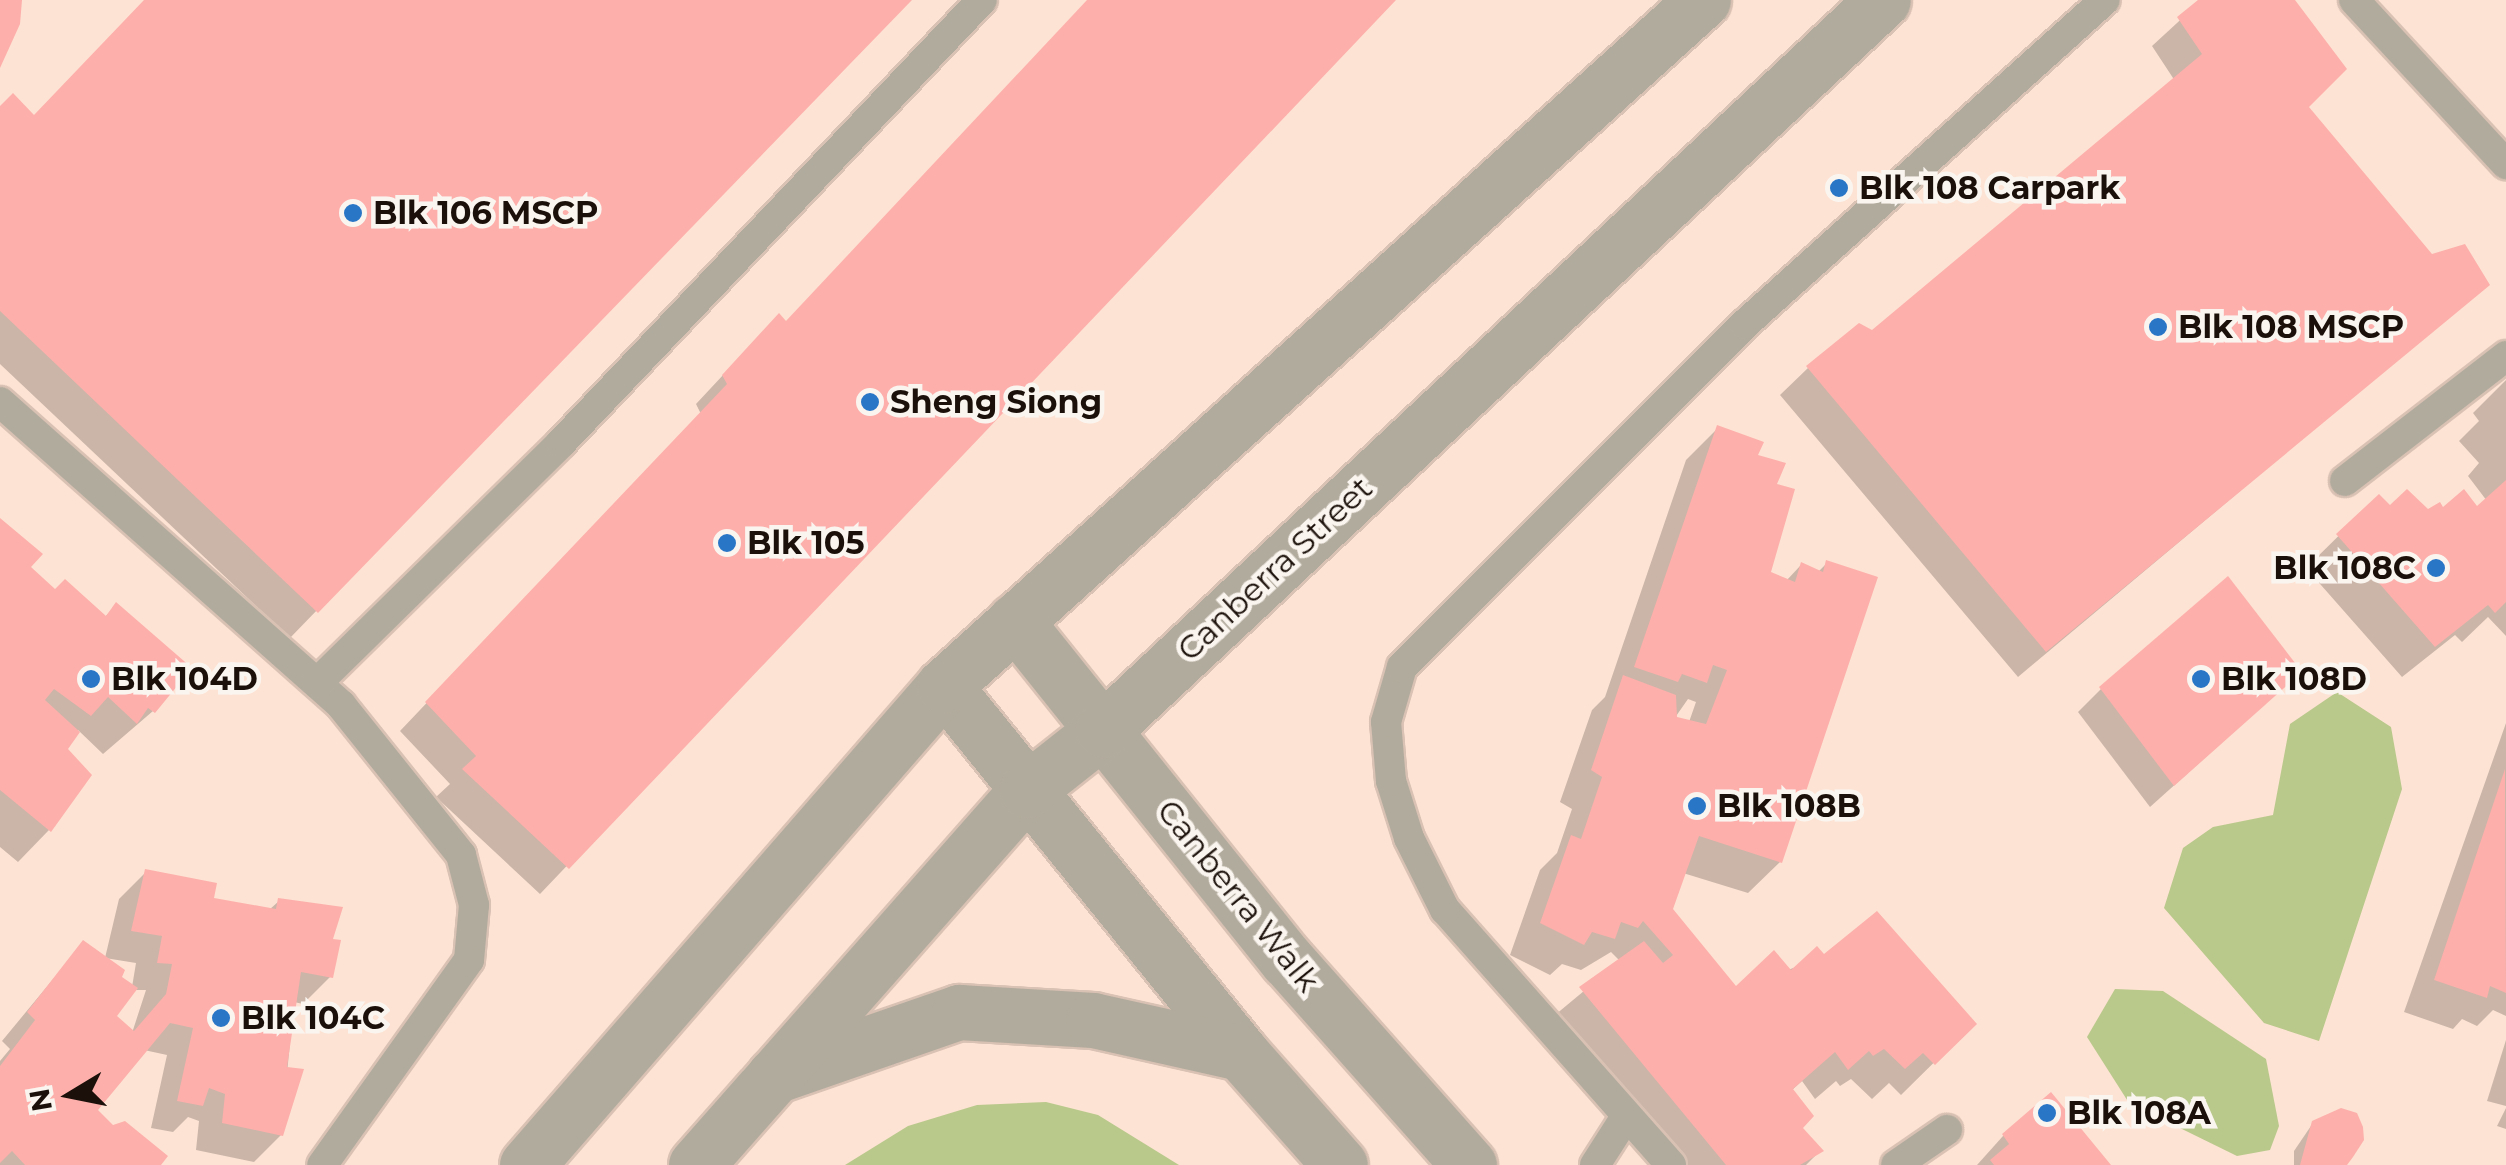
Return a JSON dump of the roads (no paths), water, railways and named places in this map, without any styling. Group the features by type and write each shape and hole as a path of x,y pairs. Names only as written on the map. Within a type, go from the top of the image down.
{"street":[{"path":"527,1165 944,686 1703,0"},
{"name":"Canberra Street","path":"696,1165 766,1079 1027,790 1103,730 1884,0"},
{"name":"Canberra Walk","path":"1015,621 1286,960 1469,1165"},
{"path":"944,686 1240,1054 1340,1165"},
{"path":"766,1079 959,1012 1092,1020 1240,1054"}],"lane":[{"path":"317,683 561,443 982,0"},
{"path":"1671,1165 1625,1118 1445,910 1410,838 1392,781 1386,722 1402,667 1745,324 2105,0"},
{"path":"2354,0 2506,164"},
{"path":"2344,481 2506,356"},
{"path":"0,402 317,683 412,786 461,854 474,905 469,960 322,1165"},
{"path":"1595,1165 1625,1118"},
{"path":"1896,1165 1948,1130"}],"place":[{"name":"Blk 108 Carpark","path":"1839,188"},
{"name":"Blk 106 MSCP","path":"353,213"},
{"name":"Blk 108 MSCP","path":"2158,327"},
{"name":"Sheng Siong","path":"870,402"},
{"name":"Blk 105","path":"727,543"},
{"name":"Blk 108C","path":"2436,568"},
{"name":"Blk 104D","path":"91,679"},
{"name":"Blk 108D","path":"2201,679"},
{"name":"Blk 108B","path":"1697,806"},
{"name":"Blk 104C","path":"221,1018"},
{"name":"Blk 108A","path":"2047,1113"}]}
